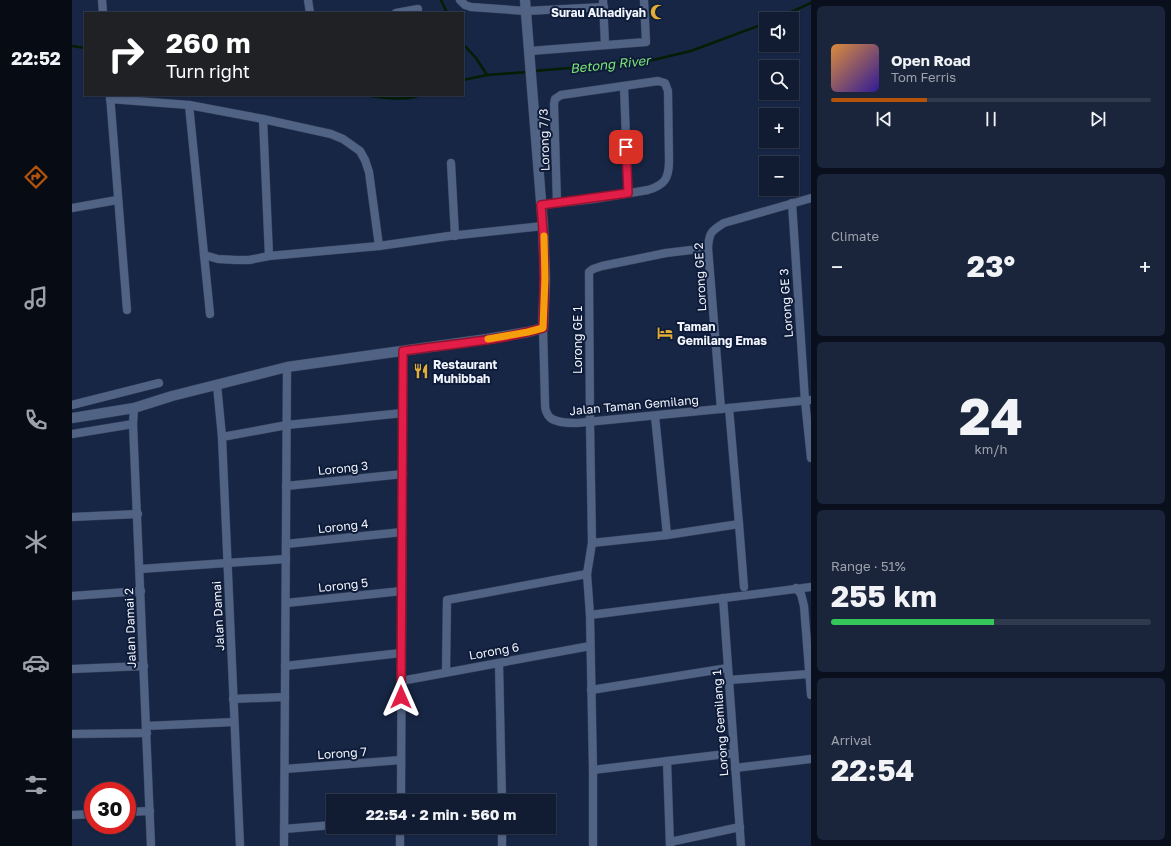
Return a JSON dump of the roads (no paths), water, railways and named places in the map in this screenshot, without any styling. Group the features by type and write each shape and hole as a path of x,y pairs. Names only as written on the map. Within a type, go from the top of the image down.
{"street":[{"path":"102,0 103,12"},
{"path":"308,0 310,12"},
{"path":"460,0 465,5 471,7 526,11 603,3 605,45"},
{"path":"72,418 134,408 172,396 287,367 487,340 543,328 545,278 543,226 525,0"},
{"path":"530,54 605,45 646,42 644,0"},
{"path":"403,12 418,10"},
{"path":"541,205 628,193 656,187 662,183 669,170 668,91 665,83 658,81 624,86 628,193"},
{"name":"Lorong 7/3","path":"557,203 554,104 556,99 561,95 624,86"},
{"path":"127,310 110,97 189,105 263,118 331,134 343,139 360,151 365,160 369,172 380,246"},
{"path":"189,105 210,314"},
{"path":"263,118 269,256"},
{"path":"451,163 455,236"},
{"path":"792,203 811,198"},
{"path":"72,208 118,200"},
{"name":"Lorong GE 2","path":"744,587 739,524 725,409 708,238 713,229 724,223 792,203"},
{"name":"Lorong GE 3","path":"792,203 808,401 811,458"},
{"path":"204,255 218,259 249,260 269,256 380,246 543,226"},
{"name":"Lorong GE 1","path":"590,422 589,276 591,270 602,266 666,253 708,248"},
{"name":"Jalan Taman Gemilang","path":"543,328 545,403 547,415 551,419 562,422 576,423 808,401"},
{"path":"401,794 403,351"},
{"path":"284,846 287,367"},
{"path":"72,405 160,383"},
{"name":"Jalan Damai","path":"217,385 222,437 240,846"},
{"name":"Jalan Damai 2","path":"134,408 133,424 151,846"},
{"path":"222,437 286,425 403,413"},
{"path":"655,416 666,535"},
{"path":"590,422 592,543 587,574 590,615 593,846"},
{"path":"72,434 133,424"},
{"name":"Lorong 3","path":"286,486 403,474"},
{"path":"72,517 138,514"},
{"path":"592,543 666,535 739,524"},
{"name":"Lorong 4","path":"286,544 402,532"},
{"path":"140,569 286,559"},
{"path":"446,672 447,600 587,574"},
{"path":"590,615 811,587"},
{"path":"796,588 801,594 804,606 811,695"},
{"path":"72,596 141,591"},
{"name":"Lorong 5","path":"286,602 402,591"},
{"name":"Lorong Gemilang 1","path":"723,598 741,846"},
{"name":"Lorong 6","path":"401,681 590,646"},
{"path":"285,666 402,653"},
{"path":"499,663 502,794"},
{"path":"72,669 144,666"},
{"path":"591,690 728,668"},
{"path":"729,680 809,674"},
{"path":"233,700 285,697"},
{"path":"72,734 146,730 234,722"},
{"path":"593,770 734,754"},
{"path":"735,768 811,759"},
{"name":"Lorong 7","path":"284,769 401,760"},
{"path":"667,761 670,844 740,827"},
{"path":"136,812 150,811"},
{"path":"72,816 84,815"},
{"path":"284,829 326,826"},
{"path":"400,834 400,846"},
{"path":"502,834 502,846"}],"waterway":[{"name":"Betong River","path":"441,0 447,12"},
{"name":"Betong River","path":"791,12 811,3"},
{"name":"Betong River","path":"533,71 644,62 691,51 759,26"},
{"name":"Betong River","path":"464,45 476,58 487,75"},
{"path":"72,46 84,48"},
{"name":"Betong River","path":"464,80 487,75 528,72"},
{"path":"369,96 399,99 418,96"}],"place":[{"name":"Surau Alhadiyah","path":"658,12"},
{"name":"Taman Gemilang Emas","path":"665,333"},
{"name":"Restaurant Muhibbah","path":"421,371"}]}
